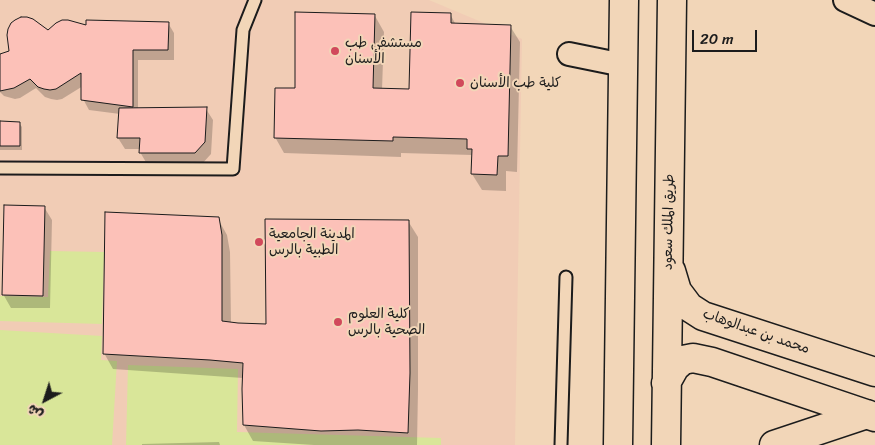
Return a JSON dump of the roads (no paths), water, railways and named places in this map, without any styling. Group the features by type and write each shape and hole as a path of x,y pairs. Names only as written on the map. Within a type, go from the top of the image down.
{"street":[{"path":"618,445 624,0"},
{"name":"طريق الملك سعود","path":"666,445 672,0"},
{"path":"852,2 875,14"},
{"path":"569,54 623,65"},
{"name":"محمد بن عبدالوهاب","path":"668,259 677,291 689,307 703,316 875,372"},
{"path":"666,383 674,367 683,360 693,358 712,362 871,416"},
{"path":"774,445 871,416"}],"lane":[{"path":"0,168 233,169 243,30 255,0"},
{"path":"561,445 566,277"}],"place":[{"name":"مستشفى طب الأسنان","path":"335,51"},
{"name":"كلية طب الأسنان","path":"460,83"},
{"name":"المدينة الجامعية الطبية بالرس","path":"259,242"},
{"name":"كلية العلوم الصحية بالرس","path":"338,322"}]}
